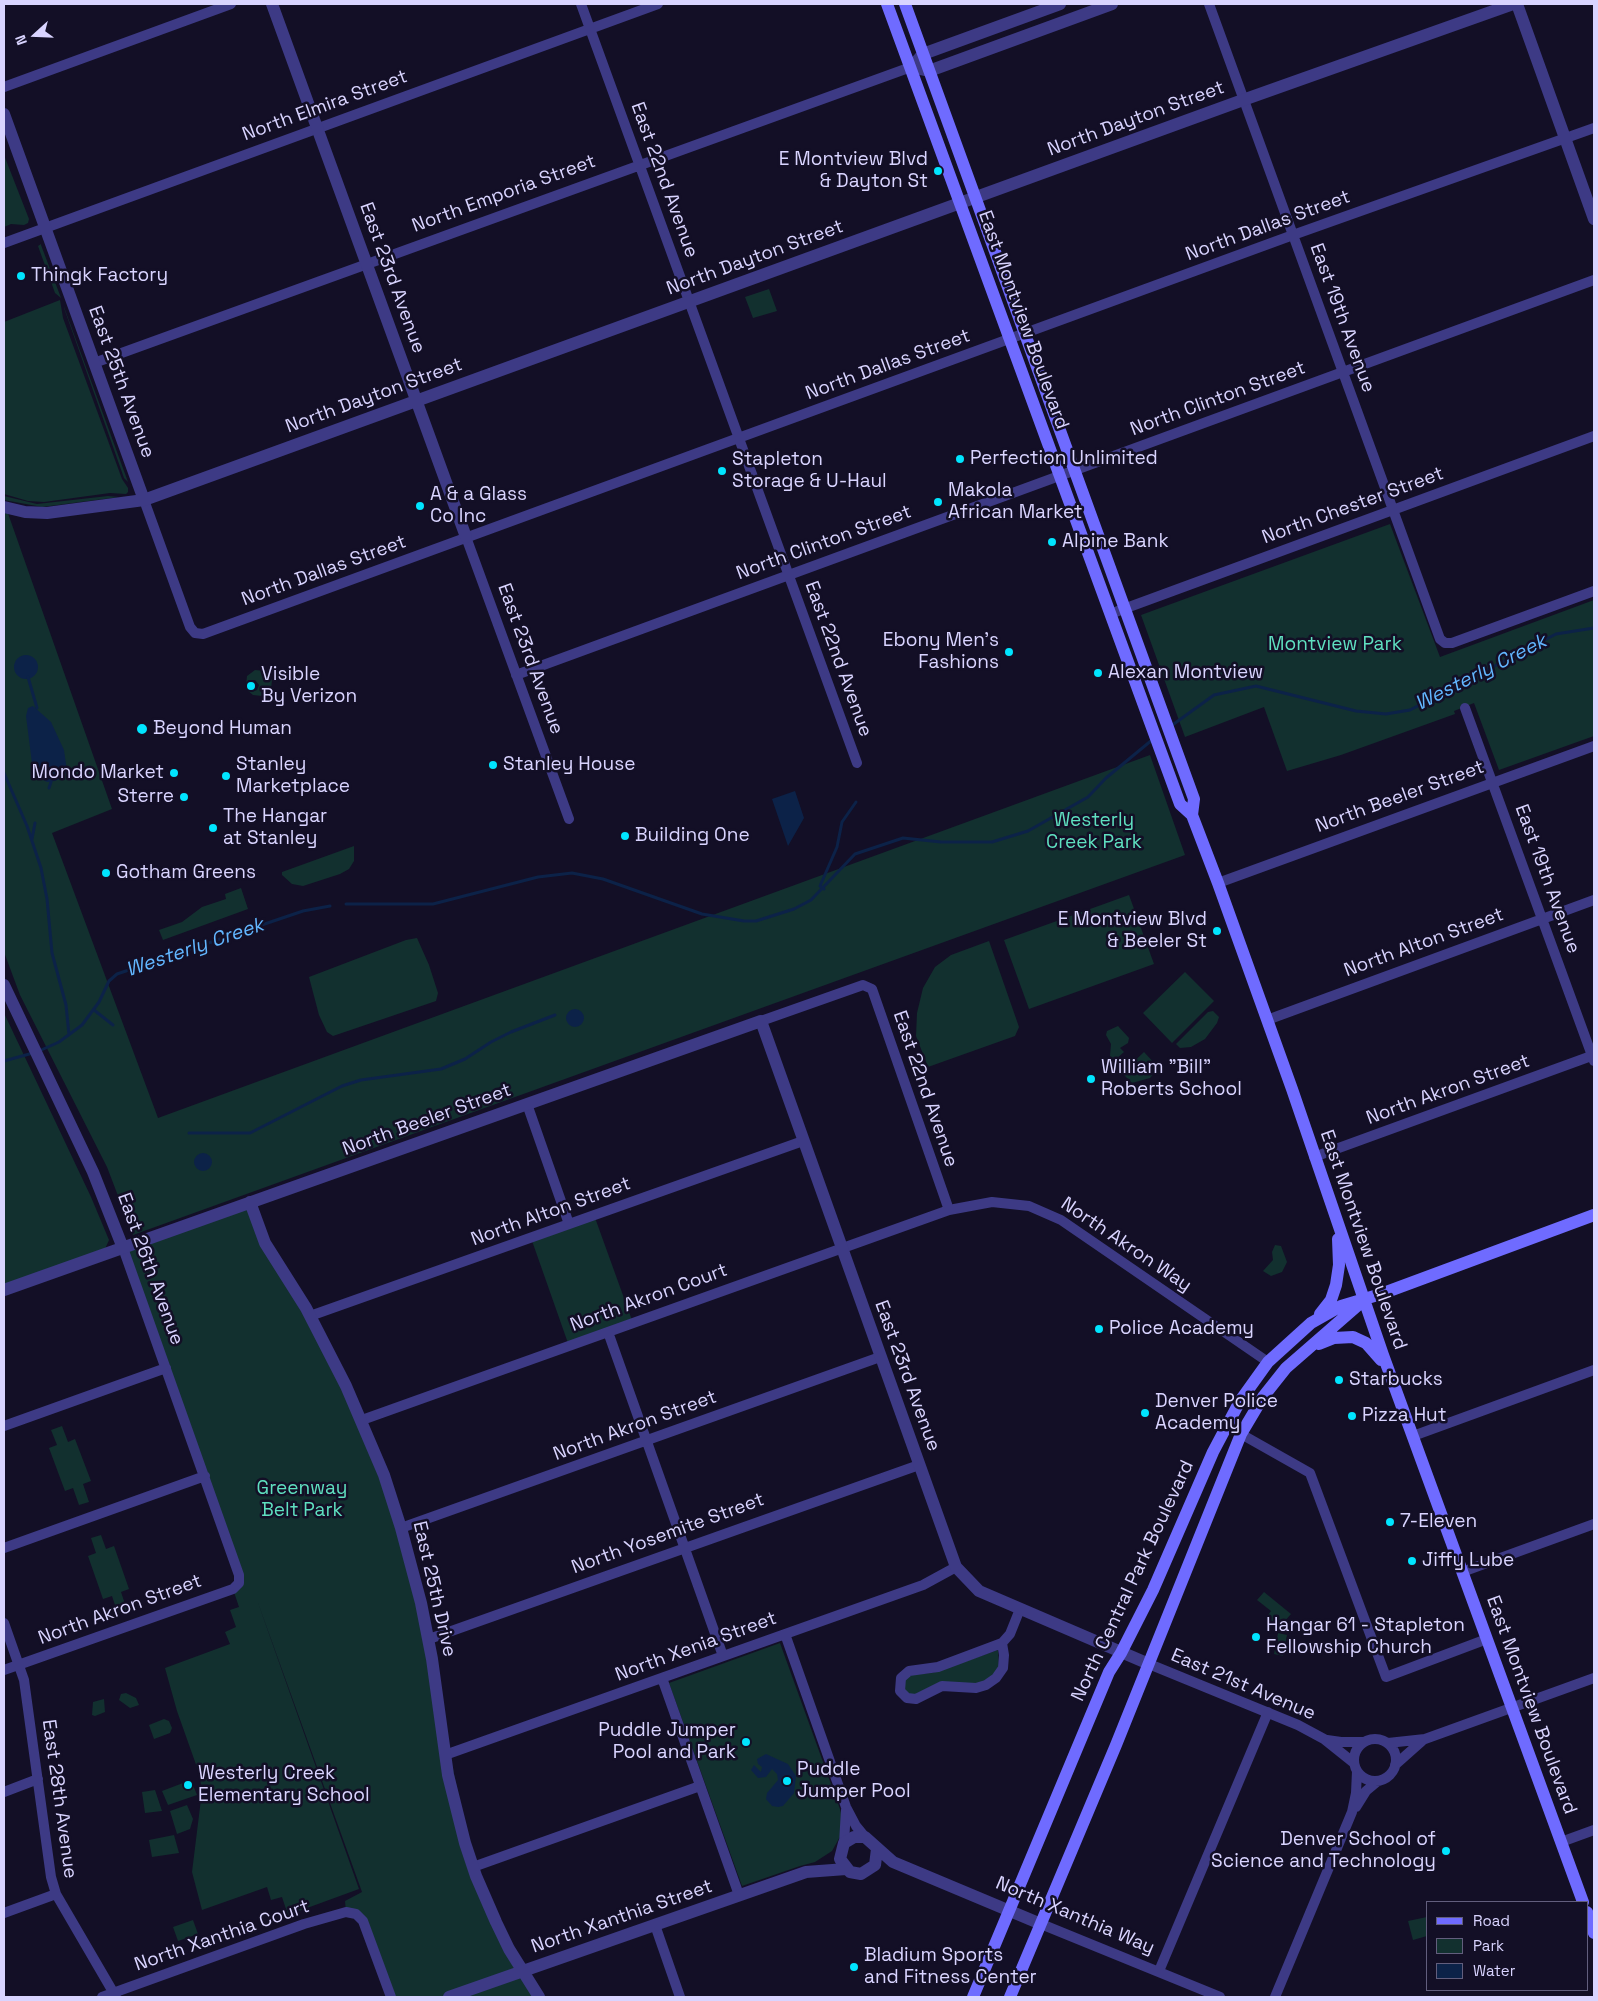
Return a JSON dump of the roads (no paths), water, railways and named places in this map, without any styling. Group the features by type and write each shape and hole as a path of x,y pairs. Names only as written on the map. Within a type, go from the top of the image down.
{"main road":[{"name":"East Montview Boulevard","path":"888,4 1180,804 1192,814"},
{"name":"East Montview Boulevard","path":"905,4 1194,799 1192,814 1389,1370 1583,1901"},
{"path":"1364,1300 1594,1215"},
{"path":"1311,1323 1327,1306 1334,1293 1339,1265 1337,1225"},
{"name":"North Central Park Boulevard","path":"973,1997 1109,1672 1121,1653 1153,1590 1213,1452 1240,1401 1268,1362 1311,1323 1347,1304 1364,1300"},
{"name":"North Central Park Boulevard","path":"1010,1997 1149,1664 1240,1434 1263,1397 1298,1356 1351,1314 1364,1300"},
{"path":"1298,1356 1327,1340 1352,1337 1371,1347 1389,1370"},
{"path":"1588,1915 1594,1933"}],"street":[{"path":"4,87 231,4"},
{"name":"East 23rd Avenue","path":"272,4 569,819"},
{"name":"East 22nd Avenue","path":"581,4 857,763"},
{"name":"North Elmira Street","path":"4,243 317,127 658,4"},
{"path":"923,54 1060,4"},
{"path":"911,67 929,71 1112,4"},
{"name":"East 19th Avenue","path":"1209,4 1440,638 1445,643 1452,643 1594,591"},
{"path":"1515,4 1566,138 1594,219"},
{"name":"North Dayton Street","path":"4,506 21,511 47,513 144,500 1243,100 1515,4"},
{"name":"North Emporia Street","path":"94,363 911,67 923,54"},
{"name":"East 25th Avenue","path":"4,114 189,624 194,633"},
{"name":"North Dallas Street","path":"194,633 206,633 1293,235 1594,128"},
{"name":"North Clinton Street","path":"516,675 1594,280"},
{"name":"North Chester Street","path":"1110,614 1594,436"},
{"name":"East 19th Avenue","path":"1465,708 1594,1057"},
{"name":"North Beeler Street","path":"1218,883 1594,746"},
{"name":"North Alton Street","path":"1266,1020 1594,900"},
{"name":"East 26th Avenue","path":"4,985 97,1181 123,1248 240,1575"},
{"name":"East 22nd Avenue","path":"863,985 872,989 949,1210"},
{"name":"North Beeler Street","path":"4,1290 863,985"},
{"name":"East 23rd Avenue","path":"760,1021 956,1567 979,1591 1149,1664"},
{"name":"North Akron Street","path":"1314,1157 1594,1057"},
{"path":"526,1104 570,1224"},
{"name":"North Alton Street","path":"310,1316 804,1141"},
{"name":"East 25th Drive","path":"250,1202 265,1243 310,1316 362,1420 401,1528 429,1639 445,1755 454,1804 472,1867 496,1922 522,1972 539,1997"},
{"name":"North Akron Way","path":"949,1210 974,1203 992,1202 1011,1203 1046,1212 1069,1225 1268,1362"},
{"name":"North Akron Court","path":"362,1420 949,1210"},
{"path":"608,1332 723,1656"},
{"name":"North Akron Street","path":"401,1528 880,1357"},
{"path":"4,1426 166,1368"},
{"path":"1413,1436 1594,1370"},
{"path":"1240,1434 1310,1473 1386,1677 1487,1639"},
{"name":"North Yosemite Street","path":"429,1639 919,1465"},
{"path":"4,1548 205,1476"},
{"path":"1462,1572 1594,1524"},
{"name":"North Xenia Street","path":"445,1755 923,1585 956,1567"},
{"name":"North Akron Street","path":"4,1670 233,1589 239,1583 240,1575"},
{"path":"1002,1644 1003,1668 996,1678 986,1685 970,1688 947,1685 911,1699 900,1691 901,1678 909,1672 938,1667 1002,1644 1010,1634 1020,1609"},
{"name":"East 28th Avenue","path":"4,1622 26,1691 51,1877 56,1894 114,1995"},
{"path":"785,1634 846,1807 853,1822 877,1849 877,1860 871,1870 861,1874 846,1869 840,1860 846,1807"},
{"name":"East 21st Avenue","path":"1149,1664 1298,1724 1324,1739 1355,1767"},
{"path":"662,1678 739,1895"},
{"path":"1276,1997 1352,1812 1356,1798 1355,1767 1358,1747 1364,1742 1380,1740 1388,1743 1425,1739 1594,1678"},
{"path":"1159,1971 1268,1712"},
{"name":"East 21st Avenue","path":"1324,1739 1341,1742 1364,1742"},
{"path":"1352,1812 1366,1791 1378,1781 1386,1778 1396,1765 1425,1739"},
{"path":"1388,1743 1393,1749 1396,1765"},
{"path":"1355,1767 1370,1781 1378,1781"},
{"path":"4,1792 38,1780"},
{"path":"472,1867 700,1786"},
{"path":"1561,1842 1594,1830"},
{"path":"843,1846 854,1837 865,1837"},
{"name":"North Xanthia Street","path":"806,1872 843,1846"},
{"name":"North Xanthia Way","path":"877,1849 893,1862 1220,1997"},
{"name":"North Xanthia Way","path":"871,1870 888,1868 915,1870"},
{"name":"North Xanthia Street","path":"449,1997 806,1872 846,1869"},
{"path":"4,1913 56,1894"},
{"name":"North Xanthia Court","path":"102,1997 114,1995 304,1924 346,1912 356,1914 363,1921 391,1997"},
{"path":"655,1925 680,1997"}],"water":[{"path":"26,655 34,659 38,667 34,675 26,679 18,675 14,667 18,659"},
{"path":"33,706 51,722 64,750 67,771 63,777 55,781 47,782 41,779 32,763 26,716 28,708"},
{"path":"795,791 804,818 788,846 772,799"},
{"path":"571,1009 579,1009 584,1014 582,1025 571,1027 566,1022 566,1014"},
{"path":"203,1153 209,1156 212,1162 209,1168 203,1171 197,1168 194,1162 197,1156"},
{"name":"Puddle Jumper Pool","path":"766,1754 788,1764 796,1776 794,1793 783,1806 772,1806 766,1799 767,1793 778,1780 777,1774 772,1769 766,1777 758,1778 751,1770 754,1765 761,1772 762,1767 758,1764 757,1759"}],"waterway":[{"name":"Westerly Creek","path":"1171,726 1214,695 1256,686 1356,711 1386,714 1410,710 1556,634 1594,628"},
{"path":"28,677 37,708"},
{"name":"Westerly Creek","path":"346,904 433,904 538,877 572,873 603,879 702,914 744,921 756,921 794,909 811,900 855,854 903,838 941,842 992,842 1028,831 1088,797 1106,778 1152,740"},
{"path":"4,773 27,826 41,868 47,899 52,953 66,1005 69,1035"},
{"path":"49,788 51,782"},
{"path":"824,889 820,886 837,847 842,822 856,802"},
{"path":"32,839 35,823"},
{"name":"Westerly Creek","path":"39,1051 59,1042 82,1025 99,1002 109,981 117,974 303,911 330,906"},
{"path":"94,1010 113,1025"},
{"path":"189,1133 250,1133 342,1086 361,1080 441,1069 465,1059 511,1032 555,1015"},
{"name":"Westerly Creek","path":"4,1061 33,1053"}],"place":[{"name":"E Montview Blvd & Dayton St","path":"938,171"},
{"name":"Thingk Factory","path":"21,276"},
{"name":"Perfection Unlimited","path":"960,459"},
{"name":"Stapleton Storage & U-Haul","path":"722,471"},
{"name":"Makola African Market","path":"938,502"},
{"name":"A & a Glass Co Inc","path":"420,506"},
{"name":"Alpine Bank","path":"1052,542"},
{"name":"Ebony Men's Fashions","path":"1009,652"},
{"name":"Alexan Montview","path":"1098,673"},
{"name":"Visible By Verizon","path":"251,686"},
{"name":"Beyond Human","path":"142,729"},
{"name":"Stanley House","path":"493,765"},
{"name":"Mondo Market","path":"174,773"},
{"name":"Stanley Marketplace","path":"226,776"},
{"name":"Sterre","path":"184,797"},
{"name":"The Hangar at Stanley","path":"213,828"},
{"name":"Building One","path":"625,836"},
{"name":"Gotham Greens","path":"106,873"},
{"name":"E Montview Blvd & Beeler St","path":"1217,931"},
{"name":"William \"Bill\" Roberts School","path":"1091,1079"},
{"name":"Police Academy","path":"1099,1329"},
{"name":"Starbucks","path":"1339,1380"},
{"name":"Denver Police Academy","path":"1145,1413"},
{"name":"Pizza Hut","path":"1352,1416"},
{"name":"7-Eleven","path":"1390,1522"},
{"name":"Jiffy Lube","path":"1412,1561"},
{"name":"Hangar 61 - Stapleton Fellowship Church","path":"1256,1637"},
{"name":"Puddle Jumper Pool and Park","path":"746,1742"},
{"name":"Puddle Jumper Pool","path":"787,1781"},
{"name":"Westerly Creek Elementary School","path":"188,1785"},
{"name":"Denver School of Science and Technology","path":"1446,1851"},
{"name":"Bladium Sports and Fitness Center","path":"854,1967"}],"park label":[{"name":"Montview Park","path":"1335,645"},
{"name":"Westerly Creek Park","path":"1094,832"},
{"name":"Greenway Belt Park","path":"302,1500"}]}
